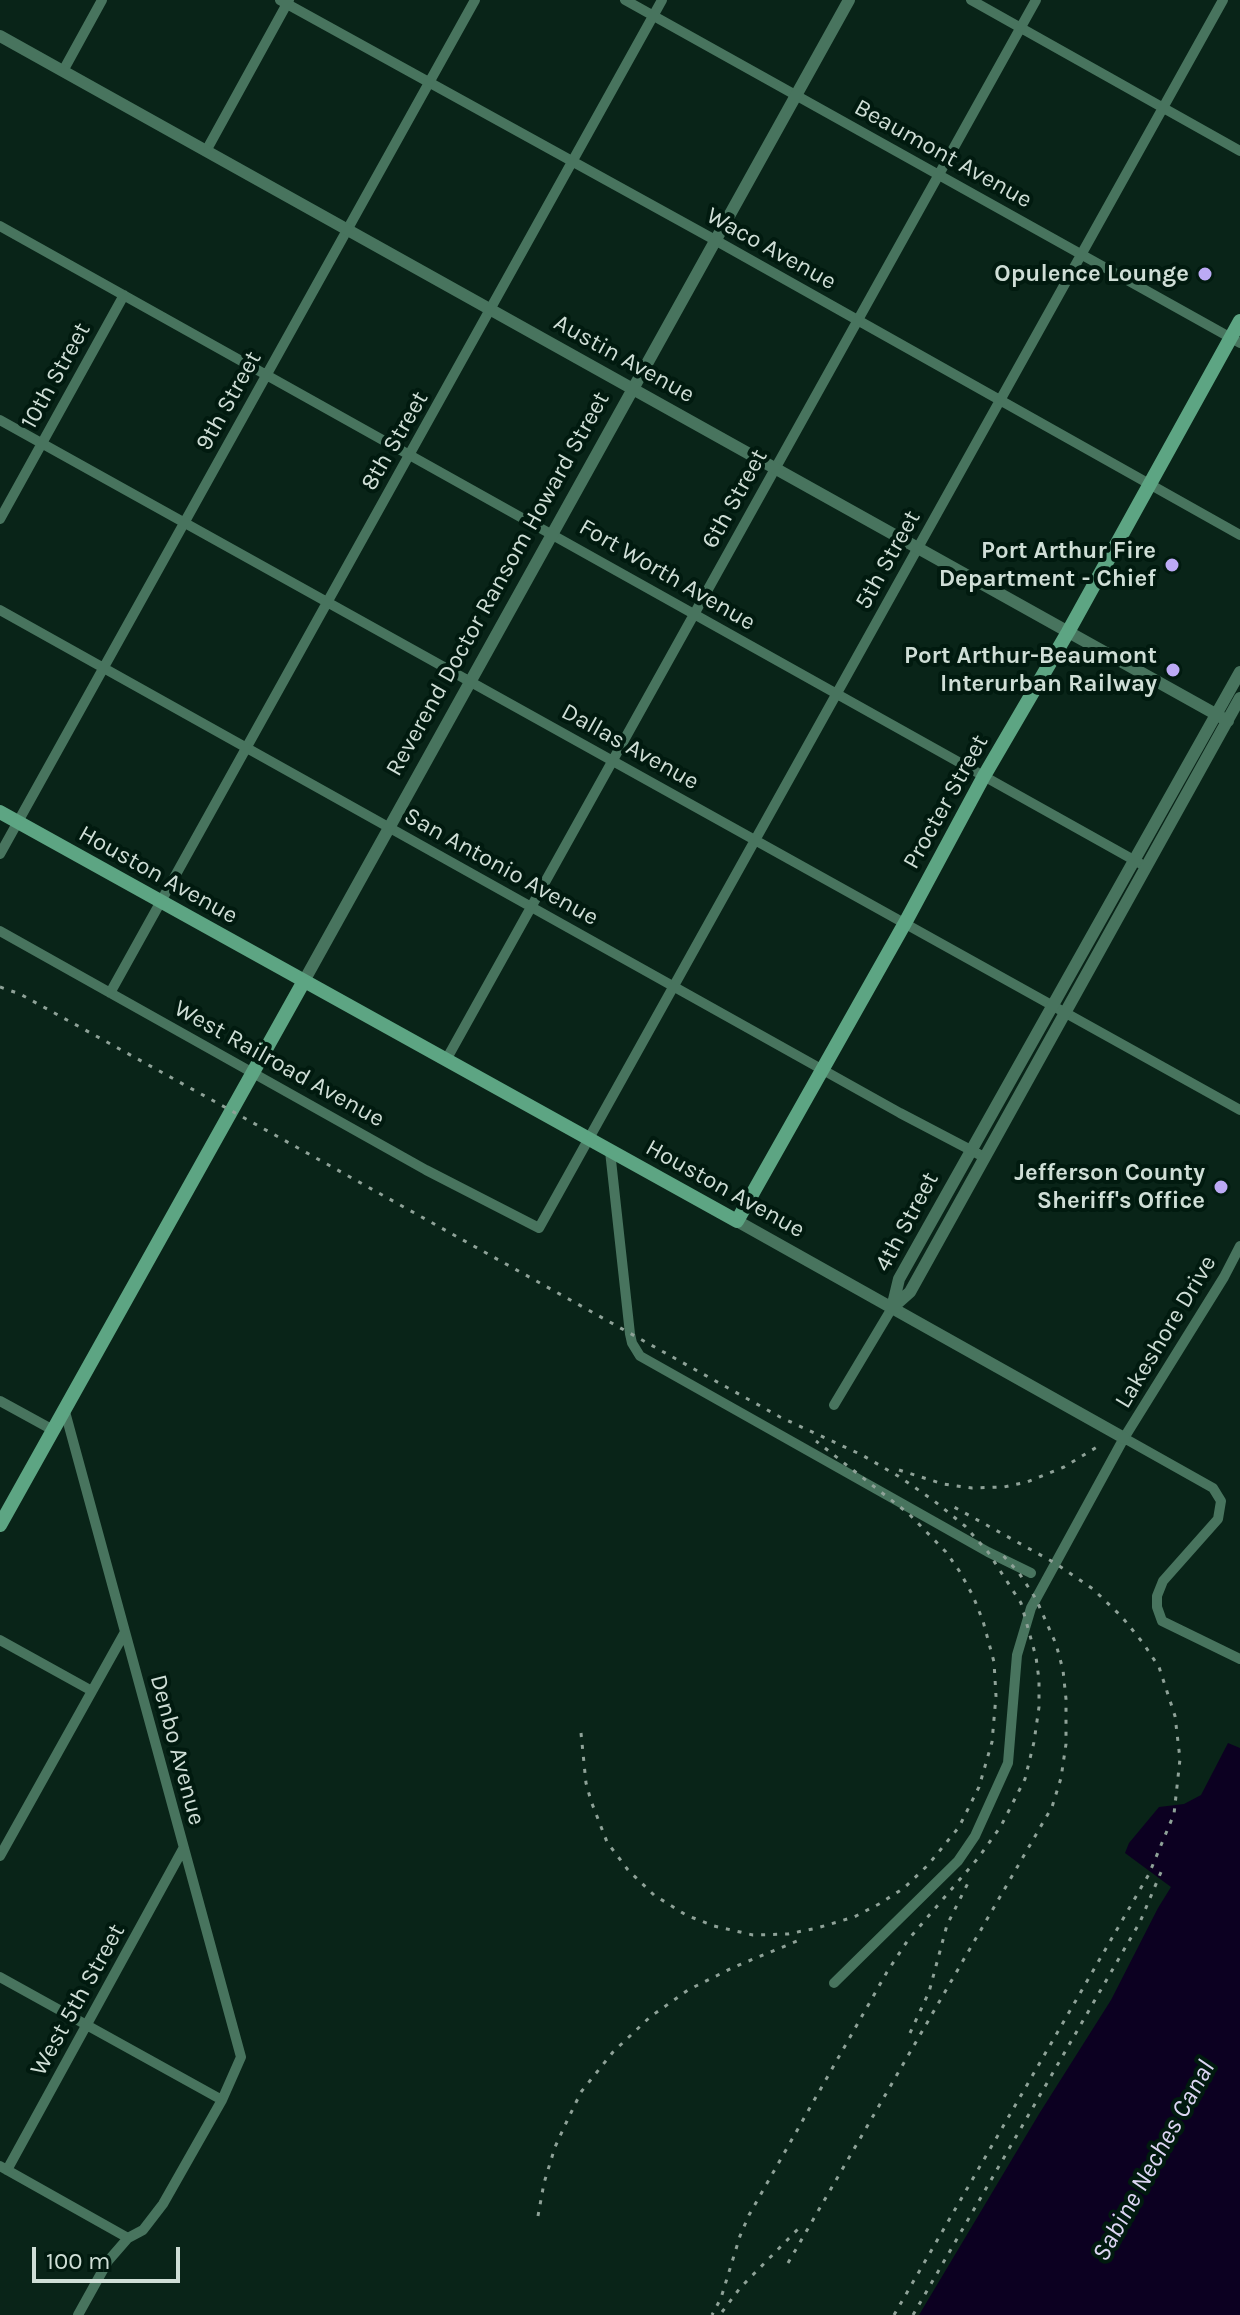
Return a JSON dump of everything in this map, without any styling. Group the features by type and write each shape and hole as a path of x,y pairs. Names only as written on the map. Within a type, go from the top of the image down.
{"main road":[{"name":"Procter Street","path":"737,1221 1149,484 1235,341 1240,321"},
{"name":"Houston Avenue","path":"0,812 737,1221"},
{"path":"0,1525 304,981"}],"street":[{"path":"63,71 102,0"},
{"name":"9th Street","path":"0,854 475,0"},
{"name":"Beaumont Avenue","path":"625,0 1235,341"},
{"name":"8th Street","path":"110,993 662,0"},
{"name":"Reverend Doctor Ransom Howard Street","path":"304,981 849,0"},
{"path":"971,0 1240,151"},
{"name":"6th Street","path":"446,1060 1036,0"},
{"name":"5th Street","path":"589,1139 1223,0"},
{"path":"206,151 285,1"},
{"name":"Waco Avenue","path":"285,1 1240,535"},
{"name":"Austin Avenue","path":"0,36 1228,721"},
{"name":"Fort Worth Avenue","path":"0,226 552,532 1146,867"},
{"name":"10th Street","path":"0,519 124,295"},
{"name":"Dallas Avenue","path":"0,420 1240,1110"},
{"name":"San Antonio Avenue","path":"0,610 823,1071 984,1157"},
{"name":"4th Street","path":"892,1308 899,1279 1240,672"},
{"name":"4th Street","path":"892,1308 910,1292 1240,698"},
{"name":"West Railroad Avenue","path":"0,931 426,1170 539,1228 589,1139"},
{"path":"610,1151 630,1334 640,1356 988,1552 1031,1573"},
{"name":"Houston Avenue","path":"737,1221 1213,1488 1221,1501 1218,1519 1163,1581 1157,1596 1157,1607 1162,1621 1240,1659"},
{"name":"Lakeshore Drive","path":"834,1983 958,1861 975,1836 1008,1763 1017,1655 1031,1608 1124,1438 1240,1246"},
{"path":"834,1405 892,1308"},
{"path":"0,1401 53,1430"},
{"name":"Denbo Avenue","path":"64,1408 241,2057 222,2100 163,2204 143,2230 128,2238 108,2261 78,2315"},
{"path":"0,1856 125,1632"},
{"path":"0,1640 92,1691"},
{"name":"West 5th Street","path":"3,2168 88,2025 183,1849"},
{"path":"0,1977 222,2100"},
{"path":"3,2168 128,2238"}],"water":[{"name":"Sabine Neches Canal","path":"1228,1743 1240,1748 1240,2315 919,2315 1111,2000 1171,1887 1125,1853 1129,1843 1159,1807 1184,1804 1201,1795"}],"railway":[{"path":"0,987 20,994 780,1417 862,1455 898,1476 965,1526 988,1552 1021,1603 1039,1680 1039,1707 1025,1779 1001,1826 979,1857 908,1940 887,1972 749,2215 721,2298 712,2315"},
{"path":"581,1733 586,1783 607,1842 628,1870 654,1895 686,1915 714,1926 753,1935 788,1934 854,1917 904,1888 928,1865 959,1827 979,1787 992,1742 996,1696 994,1662 983,1621 973,1596 946,1552 909,1514 816,1441"},
{"path":"899,1470 943,1484 972,1488 1004,1487 1027,1482 1064,1467 1097,1447"},
{"path":"894,2315 1149,1874 1174,1814 1180,1759 1175,1716 1159,1667 1122,1617 1093,1589 1055,1563 954,1507"},
{"path":"788,2263 1052,1807 1061,1778 1066,1744 1066,1699 1056,1644 1036,1599 1019,1573 999,1551"},
{"path":"913,2315 1140,1922 1164,1865"},
{"path":"910,2033 929,1992 947,1925 969,1881"},
{"path":"538,2216 555,2147 581,2092 613,2052 650,2017 688,1990 802,1939"},
{"path":"722,2312 740,2288 800,2227"}],"place":[{"name":"Opulence Lounge","path":"1205,274"},
{"name":"Port Arthur Fire Department - Chief","path":"1172,565"},
{"name":"Port Arthur-Beaumont Interurban Railway","path":"1173,670"},
{"name":"Jefferson County Sheriff's Office","path":"1221,1187"}]}
